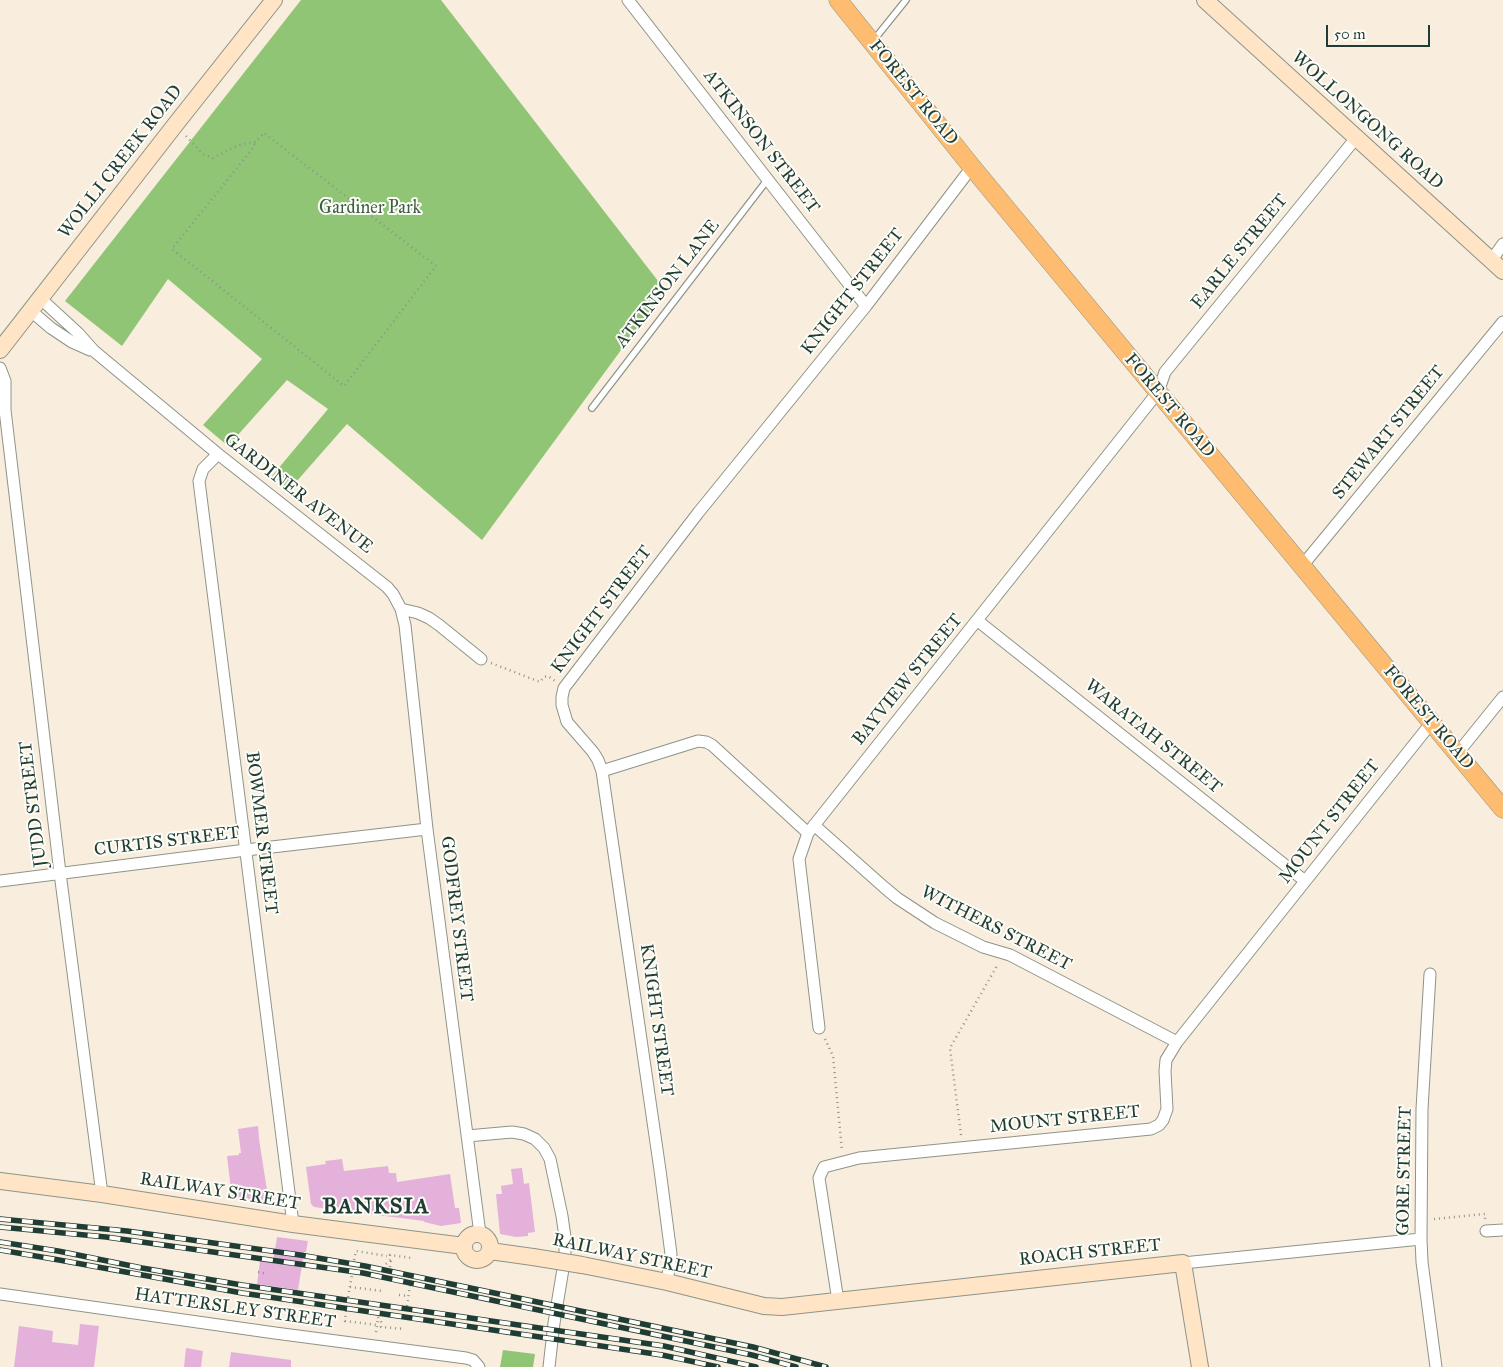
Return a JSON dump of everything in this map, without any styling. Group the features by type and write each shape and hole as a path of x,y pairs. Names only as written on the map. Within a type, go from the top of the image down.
{"main road":[{"name":"FOREST ROAD","path":"838,0 972,167 1503,809"}],"street":[{"name":"WOLLI CREEK ROAD","path":"0,350 274,0"},
{"name":"ATKINSON STREET","path":"628,0 866,306"},
{"name":"WOLLONGONG ROAD","path":"1205,0 1497,266"},
{"name":"EARLE STREET","path":"1158,392 1165,372 1356,138"},
{"name":"KNIGHT STREET","path":"667,1282 671,1254 602,771 593,752 567,722 562,705 564,688 698,513 866,306 972,167"},
{"path":"1497,266 1503,244"},
{"name":"GARDINER AVENUE","path":"36,305 78,333 94,351 218,454 387,587 401,609"},
{"name":"STEWART STREET","path":"1302,566 1503,322"},
{"name":"JUDD STREET","path":"0,368 5,381 3,405 60,873 102,1194"},
{"name":"BAYVIEW STREET","path":"819,1028 799,859 811,829 1158,392"},
{"name":"BOWMER STREET","path":"218,454 203,469 199,481 293,1224"},
{"path":"401,609 418,613 434,621 481,659"},
{"name":"GODFREY STREET","path":"401,609 405,626 427,829 480,1234"},
{"name":"WARATAH STREET","path":"978,621 1305,881"},
{"path":"1458,754 1503,697"},
{"name":"MOUNT STREET","path":"838,1301 818,1178 824,1167 859,1158 1151,1129 1155,1127 1163,1120 1166,1114 1165,1066 1166,1060 1177,1042 1432,722"},
{"name":"WITHERS STREET","path":"602,771 698,741 706,742 897,898 935,923 983,947 1010,955 1177,1042"},
{"name":"CURTIS STREET","path":"0,881 427,829"},
{"name":"GORE STREET","path":"1430,974 1422,1109 1421,1239 1422,1262 1436,1367"},
{"path":"467,1136 512,1132 524,1134 535,1139 544,1148 550,1159 562,1216 565,1256 549,1367"},
{"name":"RAILWAY STREET","path":"0,1181 102,1194 293,1224 464,1246"},
{"path":"1486,1232 1503,1230"},
{"path":"480,1234 487,1238 490,1251 486,1258 473,1260 466,1254 464,1246 468,1238 480,1234"},
{"name":"ROACH STREET","path":"764,1306 791,1306 1421,1239"},
{"name":"RAILWAY STREET","path":"490,1251 582,1265 667,1282 764,1306"},
{"path":"1183,1263 1200,1367"},
{"name":"HATTERSLEY STREET","path":"0,1294 466,1358 473,1360 479,1367"}],"lane":[{"path":"872,42 906,0"},
{"name":"ATKINSON LANE","path":"592,408 768,178"}],"path":[{"path":"185,135 203,154 213,158 243,144 255,142 264,133 436,266 344,386 172,249 253,148 255,142"},
{"path":"481,659 540,682 544,676"},
{"path":"962,1147 950,1048 1004,954"},
{"path":"819,1028 833,1056 843,1162"},
{"path":"1421,1220 1485,1214 1486,1232"},
{"path":"388,1249 386,1264 390,1260 390,1255 412,1258"},
{"path":"354,1260 356,1251 387,1256"},
{"path":"390,1266 391,1256 396,1256"},
{"path":"258,1272 267,1274"},
{"path":"348,1297 352,1275"},
{"path":"407,1306 410,1286"},
{"path":"350,1287 382,1291"},
{"path":"400,1295 408,1296"},
{"path":"346,1312 345,1321 377,1325"},
{"path":"376,1332 378,1317 381,1327 388,1327"},
{"path":"383,1317 382,1326 405,1329"}],"green space":[{"name":"Gardiner Park","path":"301,0 441,0 665,290 482,540 347,424 289,490 272,476 328,409 287,380 228,446 203,425 262,359 168,279 122,346 65,301"},
{"path":"503,1350 535,1354 533,1367 500,1367"}],"building":[{"path":"258,1126 269,1203 232,1198 227,1156 239,1155 241,1153 238,1129"},
{"path":"342,1159 344,1171 388,1166 389,1173 396,1173 397,1182 450,1174 455,1208 459,1208 461,1223 441,1226 424,1221 314,1207 311,1204 306,1167 326,1164 325,1161"},
{"path":"522,1168 524,1184 529,1183 535,1232 528,1233 528,1236 516,1237 500,1234 496,1194 502,1194 501,1186 513,1184 511,1169"},
{"path":"277,1237 308,1241 306,1252 304,1252 298,1290 257,1284 260,1261 273,1262"},
{"path":"80,1324 99,1326 94,1367 14,1367 19,1326 53,1331 52,1342 78,1345"},
{"path":"186,1348 203,1351 201,1367 184,1367"},
{"path":"231,1352 291,1360 291,1367 229,1367"}],"railway":[{"path":"0,1219 127,1231 365,1266 753,1347 826,1367"},
{"path":"0,1227 106,1237 363,1273 752,1355 796,1367"},
{"path":"0,1242 242,1285 664,1346 756,1367"},
{"path":"0,1250 242,1293 662,1355 718,1367"}],"district":[{"name":"BANKSIA","path":"376,1208"}]}
